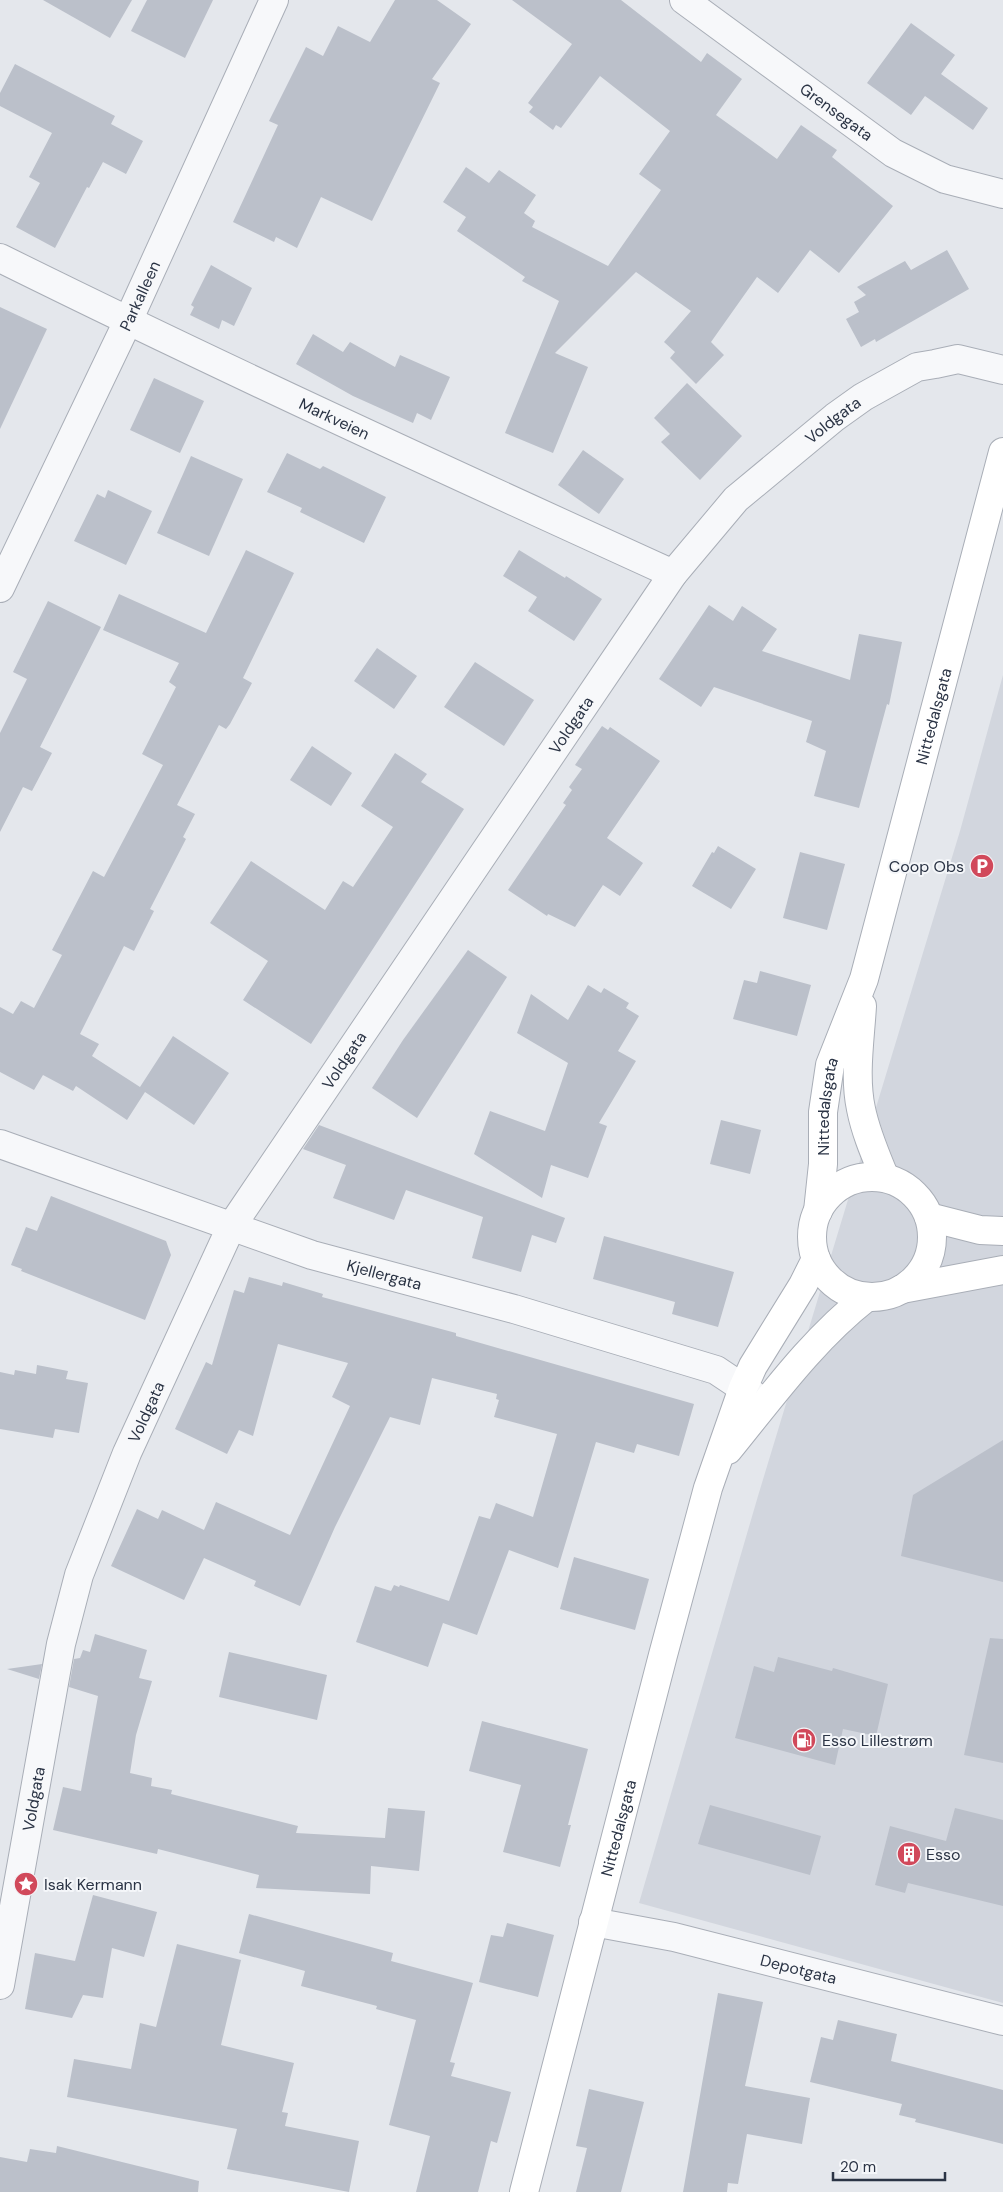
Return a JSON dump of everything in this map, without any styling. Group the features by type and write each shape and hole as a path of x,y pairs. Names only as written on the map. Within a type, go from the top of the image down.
{"main road":[{"name":"Nittedalsgata","path":"818,1211 823,1164 823,1112 830,1065 864,980 1003,452"},
{"name":"Nittedalsgata","path":"864,980 858,1070 860,1108 872,1148 885,1178"},
{"path":"902,1289 915,1279 925,1266 931,1250 932,1234 929,1217 922,1204 912,1192 899,1183 885,1178 865,1177 846,1182 830,1194 818,1211 813,1226 812,1243 816,1259 824,1274 836,1285 851,1293 867,1297 890,1294 902,1289 1003,1270"},
{"path":"929,1217 980,1230 1003,1230"},
{"name":"Nittedalsgata","path":"524,2192 665,1646 716,1465 743,1388 753,1366 803,1285 816,1259"},
{"name":"Nittedalsgata","path":"716,1465 825,1333 867,1297"}],"street":[{"name":"Parkalleen","path":"0,588 128,321 274,0"},
{"name":"Grensegata","path":"684,0 893,154 945,179 1003,194"},
{"name":"Markveien","path":"0,258 128,321 459,477 672,574"},
{"name":"Voldgata","path":"0,1985 61,1644 79,1575 127,1453 230,1227 672,574 736,499 835,417 879,387 917,367 958,360 1003,370"},
{"name":"Kjellergata","path":"0,1144 312,1255 514,1309 716,1370 766,1404"},
{"name":"Depotgata","path":"593,1922 674,1936 1003,2021"}],"shaded area":[{"path":"1003,675 1003,2003 639,1903 758,1496 960,831"}],"building":[{"path":"43,0 132,0 110,38"},
{"path":"147,0 213,0 185,58 131,31"},
{"path":"395,0 437,0 471,24 432,79 440,83 372,221 321,197 297,248 276,237 274,242 233,222 278,125 269,121 306,47 323,56 338,26 370,42"},
{"path":"512,0 621,0 701,62 707,53 742,79 716,115 777,159 801,125 837,150 832,157 893,206 839,273 810,250 778,293 757,277 711,342 724,355 696,384 670,358 675,352 664,342 691,311 636,272 555,353 588,367 553,453 505,433 559,301 522,281 525,277 457,231 466,217 443,202 466,167 489,183 499,170 536,195 524,213 535,221 532,227 608,266 661,190 639,174 670,131 600,76 561,128 556,125 553,130 529,112 533,107 528,103 572,44"},
{"path":"911,23 955,55 941,74 988,108 973,130 925,96 911,115 867,83"},
{"path":"15,64 115,116 111,124 143,141 126,174 103,162 89,188 87,187 55,248 16,227 40,183 29,177 52,133 0,106 0,93"},
{"path":"947,250 969,289 876,342 875,339 861,347 846,319 859,312 854,302 866,295 857,287 905,261 911,270"},
{"path":"211,265 252,288 234,326 222,320 219,329 190,315 194,307 191,305"},
{"path":"0,307 47,329 0,429"},
{"path":"313,334 343,352 350,342 395,367 400,355 450,377 431,420 417,413 413,423 353,396 296,364"},
{"path":"154,378 204,401 180,453 130,430"},
{"path":"687,383 742,436 700,480 661,442 670,434 654,418"},
{"path":"583,450 624,479 599,514 558,485"},
{"path":"287,453 320,469 323,466 386,497 364,543 300,512 302,508 267,492"},
{"path":"191,456 243,479 209,556 157,533"},
{"path":"108,490 152,511 126,565 74,541 97,494 105,498"},
{"path":"246,550 294,573 243,678 252,683 230,724 226,729 219,725 177,805 195,814 183,837 186,839 150,909 154,911 134,951 124,946 80,1034 99,1044 92,1056 140,1087 173,1036 229,1073 194,1125 145,1092 127,1120 76,1086 73,1091 43,1075 34,1090 0,1072 0,1007 13,1014 21,1001 34,1008 62,955 52,950 93,871 104,877 163,765 142,754 176,687 169,682 179,663 103,630 119,594 206,633"},
{"path":"519,550 565,578 566,576 602,599 574,641 528,611 537,597 503,576"},
{"path":"48,601 101,627 40,747 52,753 32,791 23,787 0,832 0,733 27,679 13,672"},
{"path":"709,605 733,621 742,606 777,629 762,651 850,680 859,634 902,642 889,705 887,704 859,808 814,796 826,751 806,742 812,721 714,687 701,707 659,679"},
{"path":"377,648 417,676 394,709 354,681"},
{"path":"475,662 534,700 504,746 444,707"},
{"path":"602,726 608,730 610,727 660,761 607,838 643,863 620,896 603,885 575,927 548,914 547,916 508,890 566,805 563,803 572,790 569,787 582,769 575,765"},
{"path":"312,746 352,773 331,806 290,780"},
{"path":"395,753 427,774 421,782 464,809 311,1044 243,1000 268,961 210,923 251,861 325,910 343,881 353,887 393,827 361,806"},
{"path":"718,846 756,869 731,909 692,886 712,852 714,853"},
{"path":"800,852 845,864 827,930 783,918"},
{"path":"468,950 507,977 417,1118 372,1088 403,1040"},
{"path":"760,971 811,985 797,1036 733,1019 744,980 757,983"},
{"path":"588,985 601,993 604,988 629,1003 626,1008 639,1016 618,1051 636,1061 599,1123 607,1126 588,1178 551,1165 542,1198 474,1154 490,1111 545,1131 568,1063 517,1033 531,994 568,1020"},
{"path":"721,1120 761,1130 750,1174 710,1164"},
{"path":"319,1125 565,1218 556,1243 532,1235 521,1272 472,1258 483,1217 406,1190 394,1220 333,1198 346,1165 303,1149"},
{"path":"51,1196 166,1241 171,1255 145,1320 21,1271 22,1269 11,1265 26,1227 37,1231"},
{"path":"604,1236 734,1272 718,1327 672,1314 675,1302 593,1279"},
{"path":"249,1277 282,1286 283,1282 323,1294 322,1297 456,1333 456,1336 694,1404 679,1456 637,1444 634,1453 596,1442 558,1568 509,1550 477,1635 443,1623 428,1667 356,1642 375,1586 391,1591 394,1585 399,1587 400,1585 449,1601 479,1516 490,1519 496,1503 533,1517 557,1434 494,1417 499,1400 496,1399 497,1394 432,1378 420,1425 390,1417 335,1527 300,1606 254,1586 256,1581 204,1558 184,1600 111,1566 137,1509 158,1519 162,1510 204,1530 216,1502 290,1535 350,1406 332,1397 348,1363 278,1344 253,1436 239,1430 227,1454 175,1429 206,1362 212,1365 234,1290 244,1293"},
{"path":"37,1365 68,1371 66,1379 88,1383 79,1433 55,1429 53,1438 0,1429 0,1372 14,1375 15,1370 36,1374"},
{"path":"1003,1440 1003,1582 901,1556 913,1495"},
{"path":"574,1557 649,1579 635,1630 560,1609"},
{"path":"95,1634 147,1650 139,1678 152,1681 136,1735 130,1773 152,1778 151,1786 172,1790 171,1794 298,1826 296,1833 385,1838 388,1808 425,1811 419,1871 371,1866 370,1894 256,1888 259,1875 158,1849 157,1854 53,1830 63,1787 81,1791 98,1696 69,1687 74,1659 80,1658 83,1650 90,1652"},
{"path":"990,1638 1003,1639 1003,1763 964,1755"},
{"path":"229,1652 327,1675 317,1720 219,1697"},
{"path":"778,1657 832,1671 833,1668 888,1684 876,1736 843,1729 835,1765 735,1738 754,1666 774,1672"},
{"path":"42,1664 39,1679 7,1669"},
{"path":"482,1721 588,1749 568,1825 571,1825 560,1867 503,1852 521,1785 469,1771"},
{"path":"710,1805 821,1836 810,1875 698,1844"},
{"path":"955,1808 1003,1820 1003,1906 908,1883 905,1893 875,1885 890,1826 946,1841"},
{"path":"93,1895 157,1912 144,1957 112,1948 103,1998 83,1995 72,2018 25,2009 35,1953 75,1961"},
{"path":"249,1914 393,1953 391,1961 473,1983 450,2062 455,2063 451,2076 511,2092 497,2143 491,2141 478,2192 416,2192 430,2136 389,2125 416,2020 376,2009 377,2006 301,1986 305,1971 239,1953"},
{"path":"507,1923 554,1935 538,1997 479,1982 491,1935 503,1937"},
{"path":"177,1944 241,1960 221,2045 294,2063 282,2112 288,2113 285,2126 359,2141 349,2192 227,2169 237,2129 67,2097 74,2059 131,2069 140,2023 156,2027"},
{"path":"718,1993 763,2002 745,2086 810,2098 802,2144 747,2134 738,2184 728,2183 727,2192 683,2192"},
{"path":"838,2020 897,2034 891,2061 1003,2090 1003,2144 915,2122 916,2119 899,2115 902,2104 810,2082 821,2037 833,2040"},
{"path":"589,2089 644,2102 621,2192 576,2192 587,2148 576,2146"},
{"path":"57,2146 199,2181 198,2192 0,2192 0,2157 27,2162 30,2149 56,2153"}],"place":[{"name":"Coop Obs","path":"982,866"},
{"name":"Esso Lillestrøm","path":"804,1740"},
{"name":"Esso","path":"909,1854"},
{"name":"Isak Kermann","path":"26,1884"}]}
